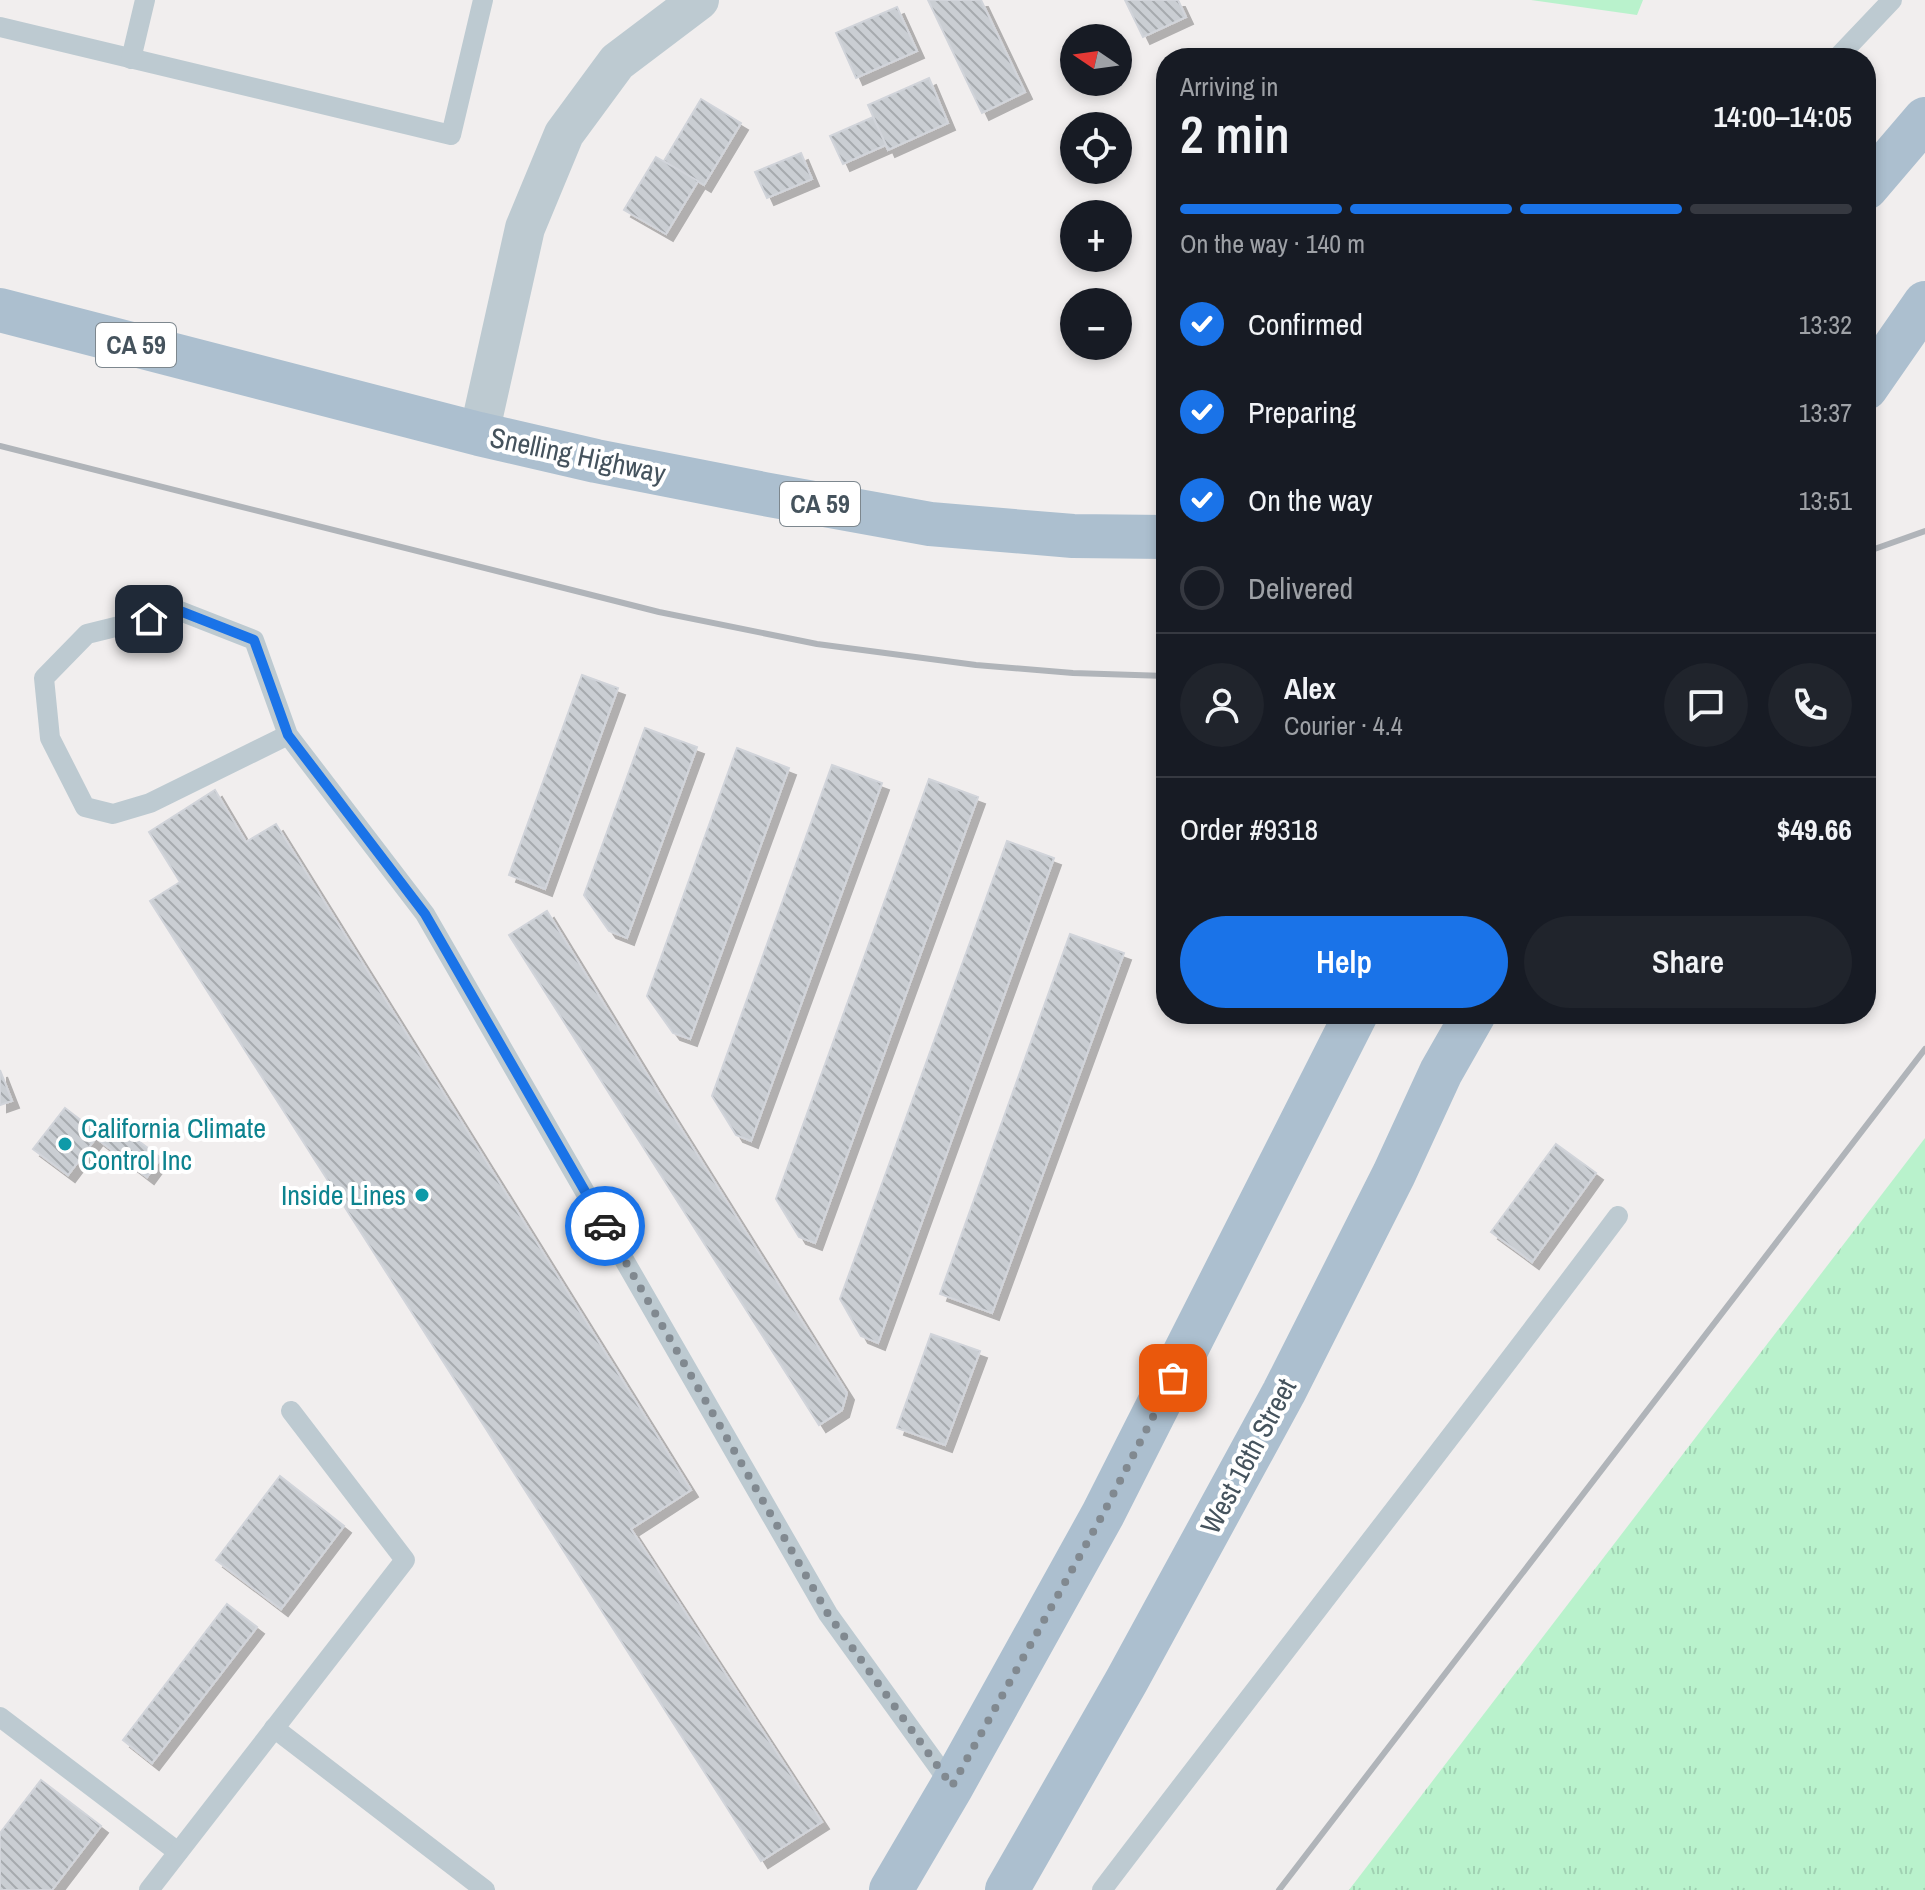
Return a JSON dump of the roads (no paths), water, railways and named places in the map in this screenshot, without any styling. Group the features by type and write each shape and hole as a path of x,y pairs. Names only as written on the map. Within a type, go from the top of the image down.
{"main road":[{"path":"1876,176 1925,119"},
{"name":"Snelling Highway","path":"0,310 479,434 596,461 930,524 1073,536 1156,537"},
{"path":"1876,359 1920,310"},
{"path":"1876,374 1920,310"},
{"path":"891,1890 1103,1514 1351,1024"},
{"path":"1441,1072 1457,1024"},
{"name":"West 16th Street","path":"1007,1890 1127,1680 1284,1392 1394,1174 1441,1072 1468,1024"}],"street":[{"path":"479,434 525,228 564,134 617,62 699,0"}],"lane":[{"path":"131,59 145,0"},
{"path":"0,27 451,135 483,0"},
{"path":"1846,48 1892,0"},
{"path":"288,735 150,803 113,814 85,807 50,738 44,678 87,634 180,611 254,640 288,735 425,914 828,1614 952,1786"},
{"path":"1102,1890 1483,1397 1618,1216"},
{"path":"149,1890 405,1560 291,1411"},
{"path":"0,1717 178,1852"},
{"path":"274,1728 485,1890"}],"railway":[{"path":"0,446 659,612 817,644 976,665 1156,676"},
{"path":"1876,548 1925,531"},
{"path":"1279,1890 1925,1049"}],"place":[{"name":"California Climate Control Inc","path":"65,1144"},
{"name":"Inside Lines","path":"422,1195"}]}
